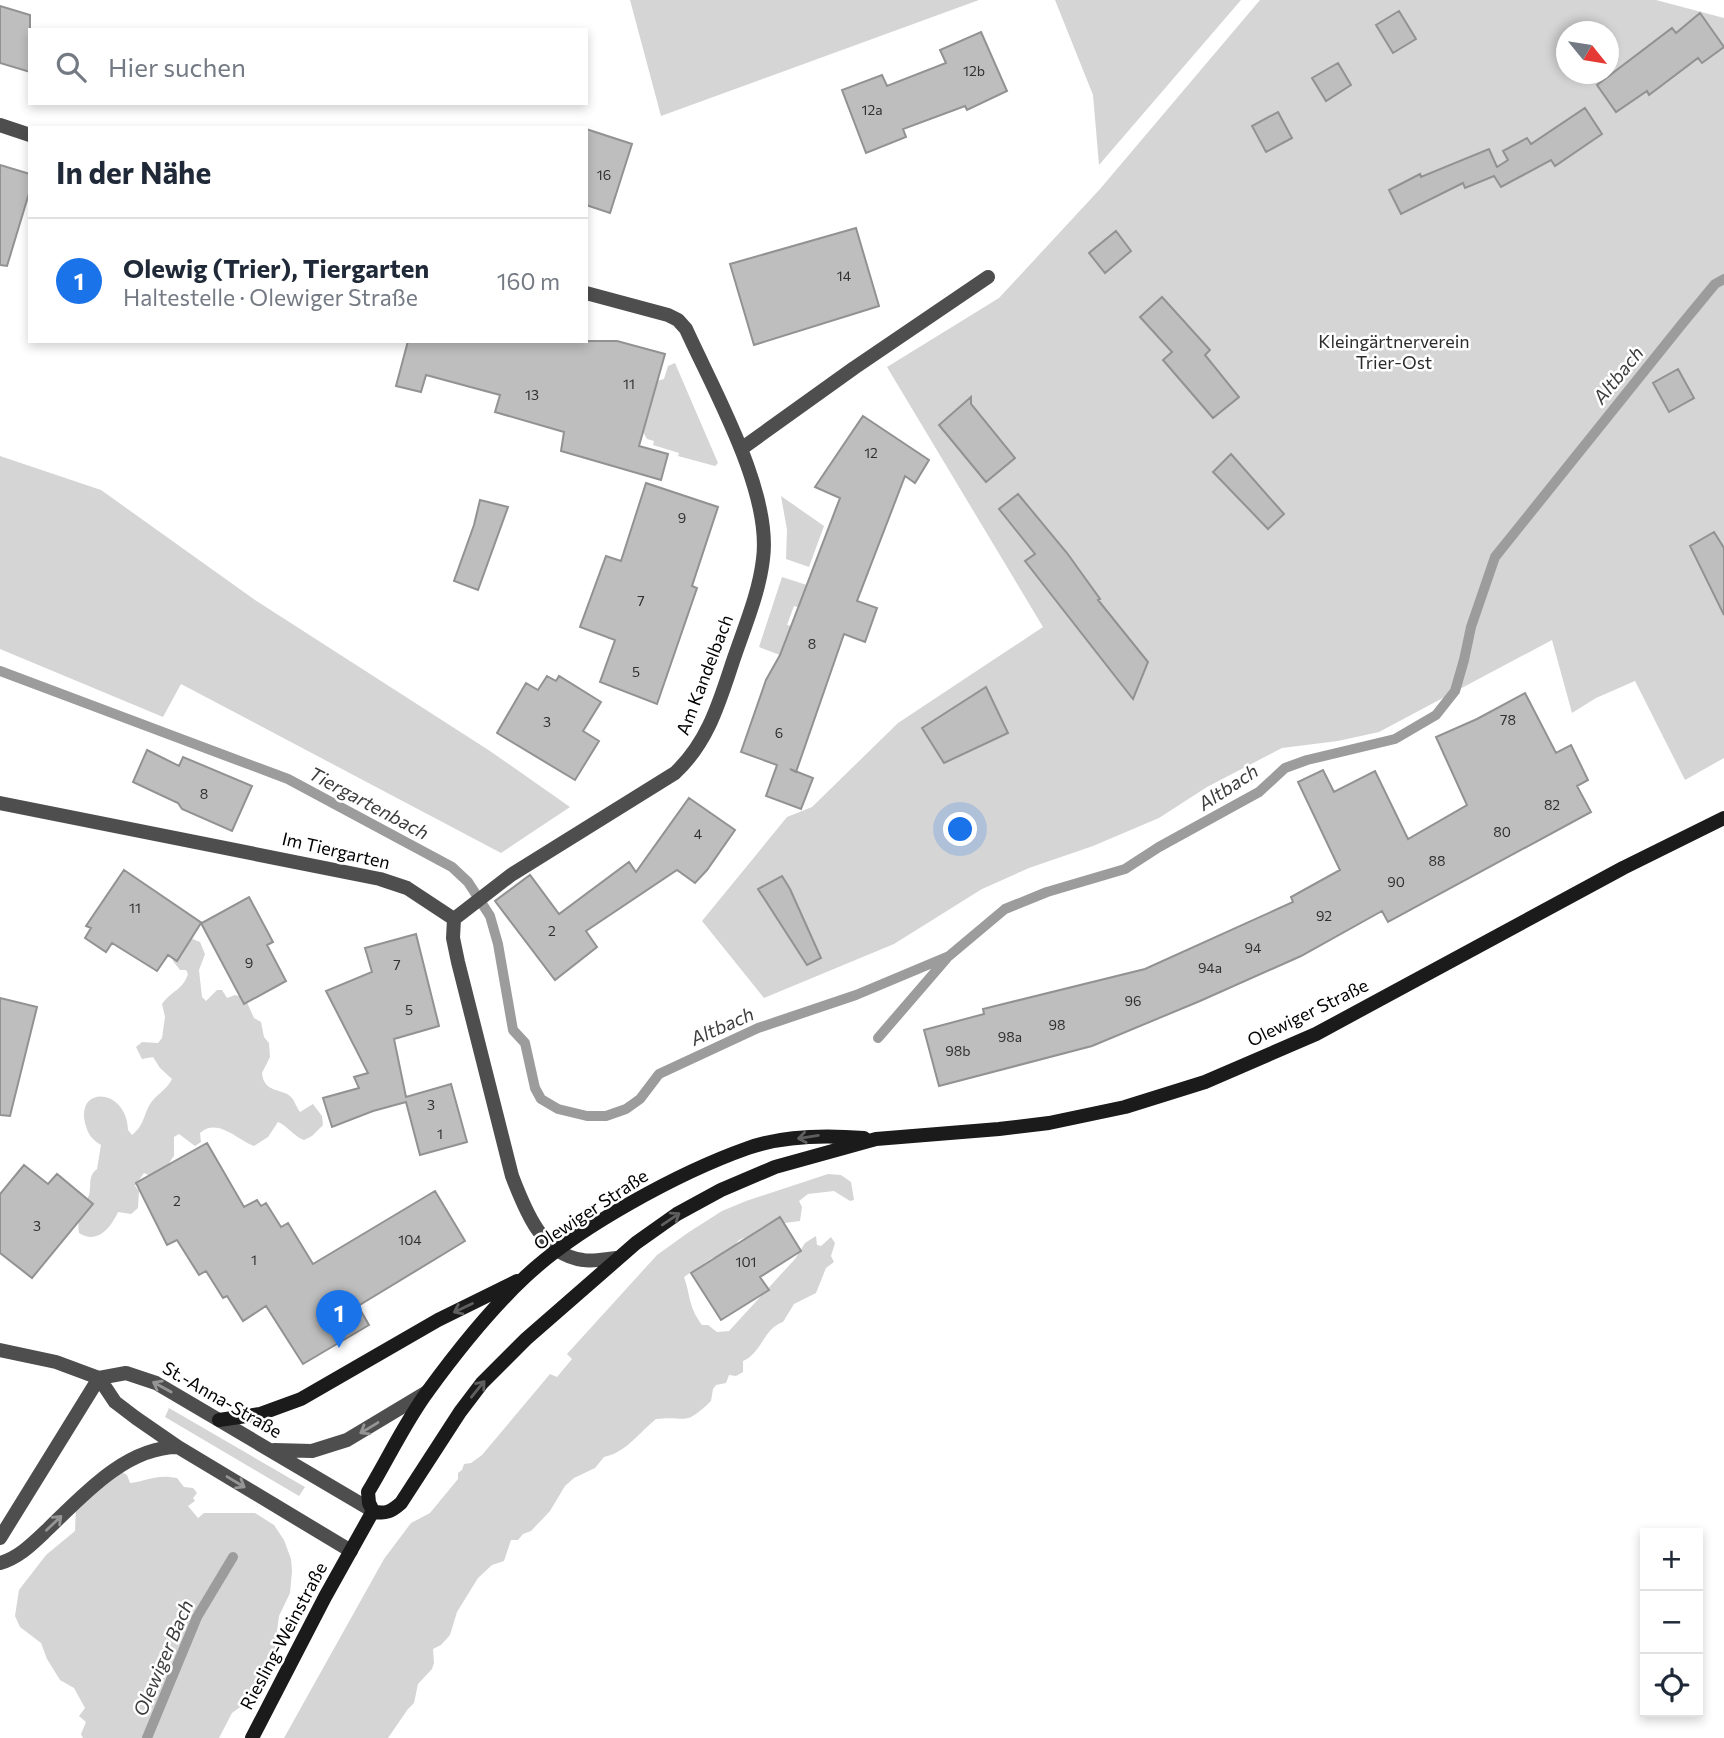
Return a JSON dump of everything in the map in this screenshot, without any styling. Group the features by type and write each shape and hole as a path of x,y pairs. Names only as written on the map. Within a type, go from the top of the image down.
{"main road":[{"name":"Olewiger Straße","path":"876,1139 775,1167 721,1191 677,1214 616,1258 526,1339 482,1383 401,1503 382,1514 373,1511 368,1492 427,1392 524,1278 598,1223 668,1183 750,1147 822,1135 876,1139 1049,1123 1125,1107 1205,1082 1316,1034 1623,868 1724,818"},
{"path":"219,1420 260,1414 301,1399 438,1320 524,1278"},
{"name":"Olewiger Straße","path":"351,1551 373,1511"},
{"name":"Riesling-Weinstraße","path":"252,1738 351,1551"}],"street":[{"path":"0,125 28,134"},
{"path":"741,449 988,277"},
{"name":"Am Kandelbach","path":"454,919 486,892 675,773 691,757 702,742 748,619 763,560 761,507 741,449 686,329 678,320 668,315 588,294"},
{"name":"Im Tiergarten","path":"0,803 380,879 408,888 454,919"},
{"path":"454,919 453,937 458,962 512,1176 520,1197 535,1225 557,1252 583,1261 616,1258"},
{"name":"St.-Anna-Straße","path":"0,1350 55,1362 99,1378 126,1373 156,1383 373,1511"},
{"path":"0,1538 99,1378 115,1402 178,1447 351,1551"},
{"path":"273,1450 312,1451 347,1440 427,1392"},
{"path":"0,1563 11,1560 28,1547 113,1472 149,1451 162,1447 178,1447"}],"green space":[{"path":"630,0 979,0 661,116"},
{"path":"1055,0 1241,0 1099,165 1093,95"},
{"name":"Kleingärtnerverein Trier-Ost","path":"1260,0 1656,0 1724,18 1724,758 1685,780 1635,681 1596,698 1572,713 1552,640 1379,732 1338,741 1282,748 1207,787 1159,818 982,889 894,944 764,998 702,921 787,817 812,807 898,723 1043,627 887,367 999,298 1100,189"},
{"path":"675,363 718,463 715,466 678,456 679,453 653,445 654,441 647,439 643,432 657,381 664,379 668,366"},
{"path":"0,456 101,490 255,600 490,751 570,807 501,853 181,684 163,717 0,649"},
{"path":"781,496 824,526 809,567 786,559 787,530"},
{"path":"782,577 850,599 808,611 794,606 787,625 791,626 780,655 759,647"},
{"path":"188,937 200,942 205,954 199,970 202,997 206,1001 217,990 222,990 227,998 235,995 245,998 254,1018 261,1022 264,1037 269,1043 270,1057 262,1073 263,1080 270,1087 288,1094 300,1112 313,1104 322,1116 323,1125 304,1140 278,1122 268,1137 254,1146 220,1128 213,1127 200,1133 201,1142 195,1146 179,1134 174,1137 174,1156 161,1181 144,1173 135,1186 139,1191 138,1208 131,1214 118,1212 103,1233 86,1236 79,1233 79,1223 89,1195 91,1178 97,1169 101,1145 89,1133 84,1111 94,1097 112,1099 120,1106 132,1135 140,1127 153,1100 172,1079 153,1057 142,1059 136,1047 142,1042 158,1043 162,1038 165,1017 162,1004 183,984 188,974 186,970 180,970 173,961 172,953"},
{"path":"828,1174 841,1175 851,1182 854,1200 850,1201 834,1191 808,1194 799,1201 802,1207 800,1221 785,1223 774,1220 755,1234 739,1240 727,1254 712,1258 684,1277 692,1307 702,1325 708,1325 717,1332 729,1331 795,1259 805,1243 816,1236 817,1245 821,1246 831,1237 835,1243 831,1256 834,1262 826,1268 816,1293 794,1304 783,1322 776,1325 754,1353 743,1361 743,1372 736,1376 729,1375 726,1383 716,1385 711,1401 695,1415 685,1419 656,1419 625,1447 604,1457 595,1468 574,1478 565,1486 550,1511 531,1531 518,1540 511,1540 504,1561 492,1565 478,1578 457,1612 450,1635 433,1649 432,1669 418,1684 414,1703 388,1738 284,1738 384,1559 411,1523 430,1513 458,1479 458,1473 464,1464 471,1463 482,1455 550,1374 557,1377 572,1359 567,1354 657,1255 722,1211"},
{"path":"169,1408 305,1487 299,1496 165,1417"},
{"path":"122,1472 127,1475 130,1483 158,1477 177,1478 184,1487 193,1488 197,1493 193,1498 195,1501 188,1506 198,1518 204,1513 255,1513 274,1525 284,1540 291,1559 290,1593 279,1616 275,1646 277,1654 271,1673 243,1705 232,1713 219,1738 83,1738 81,1734 86,1722 79,1716 85,1708 74,1688 60,1680 41,1643 20,1627 15,1616 19,1590 46,1555 75,1531 76,1506"}],"building":[{"path":"0,6 30,15 30,28 28,71 0,63"},
{"path":"1399,11 1416,39 1393,53 1376,25"},
{"path":"1700,13 1724,47 1702,63 1698,58 1649,95 1647,91 1616,112 1597,85 1619,84 1619,68 1672,28 1676,33"},
{"path":"981,32 1007,91 967,110 965,106 903,129 906,137 866,153 842,90 882,75 887,86 946,63 940,50"},
{"path":"1338,63 1351,85 1326,101 1312,78"},
{"path":"1585,108 1602,134 1555,166 1551,160 1501,187 1494,176 1465,188 1463,183 1401,214 1389,190 1420,174 1421,177 1489,149 1497,167 1508,160 1503,151 1527,138 1531,144"},
{"path":"1278,112 1292,138 1266,152 1252,126"},
{"path":"588,130 632,144 610,213 588,206"},
{"path":"0,165 28,173 28,197 7,266 0,265"},
{"path":"856,228 879,306 754,345 730,264"},
{"path":"1116,231 1131,251 1105,273 1089,253"},
{"path":"1162,297 1210,350 1205,355 1239,397 1213,418 1163,360 1172,352 1140,317"},
{"path":"617,341 665,354 639,446 668,454 661,480 561,451 564,432 495,412 500,395 426,375 421,392 396,386 407,343"},
{"path":"1678,369 1694,398 1669,412 1653,383"},
{"path":"971,397 971,404 1015,458 986,482 939,425"},
{"path":"863,416 929,460 915,483 905,476 857,601 877,608 865,642 844,634 796,771 813,778 801,809 766,796 777,765 741,752 766,680 780,655 840,498 815,487"},
{"path":"1231,454 1284,514 1268,529 1213,472"},
{"path":"646,483 718,507 692,586 697,588 657,704 600,682 615,640 580,627 606,556 621,561"},
{"path":"1018,494 1067,553 1100,599 1098,600 1148,662 1133,699 1025,561 1035,554 999,509"},
{"path":"480,500 508,507 478,590 454,581"},
{"path":"1714,532 1724,548 1724,615 1690,546"},
{"path":"547,676 556,681 559,676 601,702 583,731 599,741 575,780 497,733 526,683 538,690"},
{"path":"986,687 1008,733 944,763 922,728"},
{"path":"1525,693 1556,753 1571,745 1588,780 1577,786 1591,812 1388,922 1382,911 1301,956 1092,1046 939,1086 924,1030 984,1014 983,1009 1145,969 1293,902 1291,897 1340,870 1298,782 1323,770 1334,792 1375,771 1408,839 1467,805 1436,737"},
{"path":"147,750 179,766 183,757 252,786 232,831 182,809 178,803 133,782"},
{"path":"689,798 735,830 707,870 695,883 677,870 586,931 597,947 555,980 495,901 530,875 559,914 629,862 636,872"},
{"path":"124,870 202,923 249,897 273,942 267,945 286,981 244,1004 201,923 177,961 168,955 157,971 112,943 106,952 85,938 91,928 86,926"},
{"path":"782,876 821,958 807,965 758,889"},
{"path":"416,934 439,1026 394,1039 406,1097 451,1084 467,1142 420,1155 406,1102 332,1127 323,1098 359,1088 354,1077 368,1073 326,991 372,972 365,948"},
{"path":"0,998 37,1007 10,1116 0,1115"},
{"path":"207,1143 244,1207 257,1200 261,1206 266,1203 281,1227 288,1223 313,1264 435,1191 465,1241 358,1306 369,1325 303,1364 266,1306 243,1321 227,1296 223,1298 206,1271 199,1275 177,1240 167,1245 136,1183"},
{"path":"24,1165 48,1184 57,1174 93,1204 32,1278 0,1253 0,1194"},
{"path":"780,1217 801,1251 760,1277 769,1290 721,1320 691,1273"}],"waterway":[{"name":"Altbach","path":"0,671 288,779 452,867 468,882 490,916 498,944 513,1030 525,1043 535,1088 541,1099 558,1109 587,1116 606,1116 626,1109 640,1099 659,1074 758,1028 856,995 949,956 1005,909 1047,892 1125,869 1159,847 1259,792 1285,768 1307,760 1395,739 1436,715 1455,691 1471,627 1495,557 1682,324 1715,284 1724,279"},
{"name":"Olewiger Bach","path":"878,1038 947,958"},
{"name":"Olewiger Bach","path":"147,1738 197,1617 233,1557"}],"place":[{"name":"Olewig (Trier), Tiergarten","path":"339,1348"}],"water label":[{"name":"Tiergartenbach","path":"369,803"}]}
